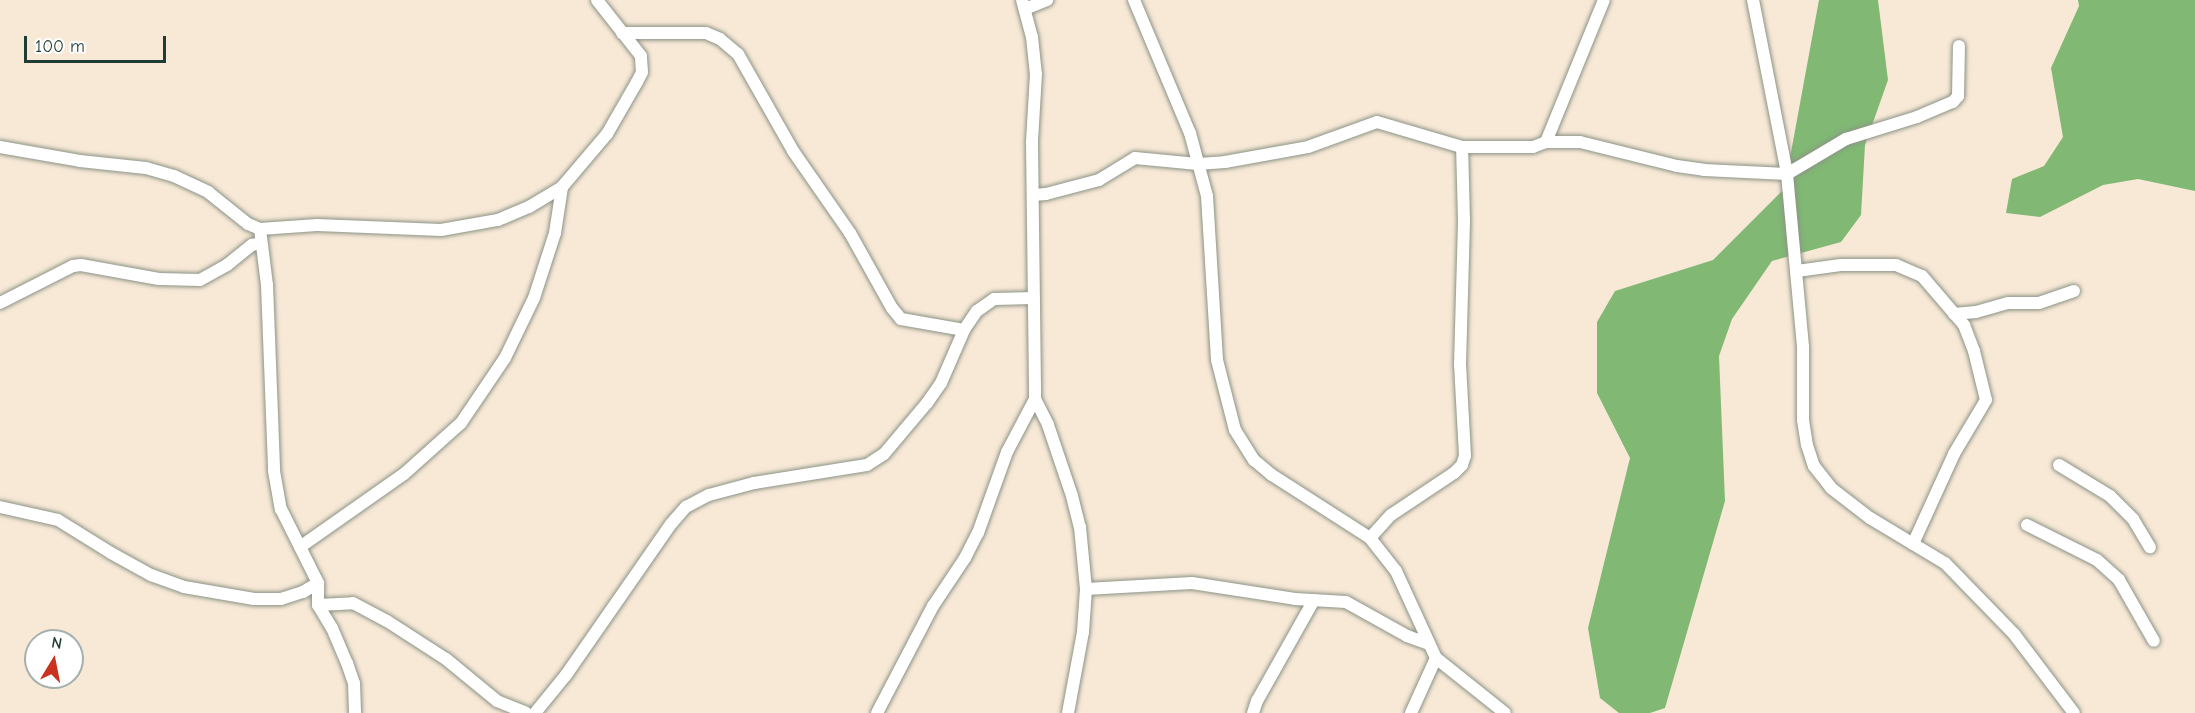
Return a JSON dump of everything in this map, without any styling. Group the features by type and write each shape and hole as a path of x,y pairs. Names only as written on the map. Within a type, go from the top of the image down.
{"street":[{"path":"0,147 80,162 147,168 174,176 208,192 248,224 260,229 317,225 401,229 462,228 512,215 562,187 607,134 642,72 641,56 597,0"},
{"path":"1047,0 1023,4 1036,74 1032,142 1035,399 1048,425 1072,496 1080,527 1086,589 1083,632 1068,713"},
{"path":"1133,0 1179,103 1207,196 1216,360 1235,430 1254,460 1272,476 1370,538 1396,572 1436,658 1505,713"},
{"path":"1546,142 1604,0"},
{"path":"1753,0 1787,174 1803,346 1803,420 1807,445 1814,466 1831,488 1870,518 1945,563 2014,634 2074,713"},
{"path":"622,33 706,33 720,39 738,54 793,151 850,232 892,308 902,319 964,330"},
{"path":"1033,195 1046,194 1099,180 1135,158 1198,164 1308,147 1377,122 1462,147 1533,147 1546,142 1580,142 1677,166 1704,170 1787,174 1846,139 1917,117 1953,102 1958,96 1959,46"},
{"path":"1370,538 1391,515 1454,473 1462,465 1465,456 1460,365 1464,210 1462,147"},
{"path":"300,547 404,474 461,423 505,358 534,298 555,233 562,187"},
{"path":"260,229 267,285 274,471 281,509 318,583 318,605 332,628 354,683 355,713"},
{"path":"0,303 73,266 81,265 143,278 200,280 227,265 252,245 260,243"},
{"path":"1797,271 1841,266 1896,265 1922,276 1964,325 1974,351 1986,400 1954,454 1913,544"},
{"path":"1954,314 1976,312 2008,303 2039,303 2074,291"},
{"path":"535,713 566,675 671,524 686,507 710,495 754,483 867,465 884,454 927,403 941,383 964,330 977,311 994,299 1034,298"},
{"path":"877,713 933,606 974,541 1007,452 1035,399"},
{"path":"2059,465 2110,496 2133,519 2150,546"},
{"path":"0,507 58,520 111,553 151,574 184,587 254,598 281,599 303,592 318,583"},
{"path":"2027,525 2097,560 2119,580 2154,642"},
{"path":"1086,589 1192,583 1314,600 1346,602 1407,636 1429,644"},
{"path":"1253,713 1257,701 1314,600"},
{"path":"318,605 353,603 387,621 446,659 498,701 526,713"},
{"path":"1411,713 1436,658"}],"green space":[{"path":"1819,0 1878,0 1888,80 1865,145 1861,215 1841,242 1772,261 1732,319 1719,356 1725,501 1665,708 1650,713 1619,713 1600,698 1588,628 1630,458 1597,393 1597,322 1615,291 1713,260 1788,185 1787,174"},
{"path":"2078,0 2195,0 2195,191 2138,179 2103,185 2040,217 2006,213 2012,179 2044,166 2063,137 2051,68 2079,6"}]}
